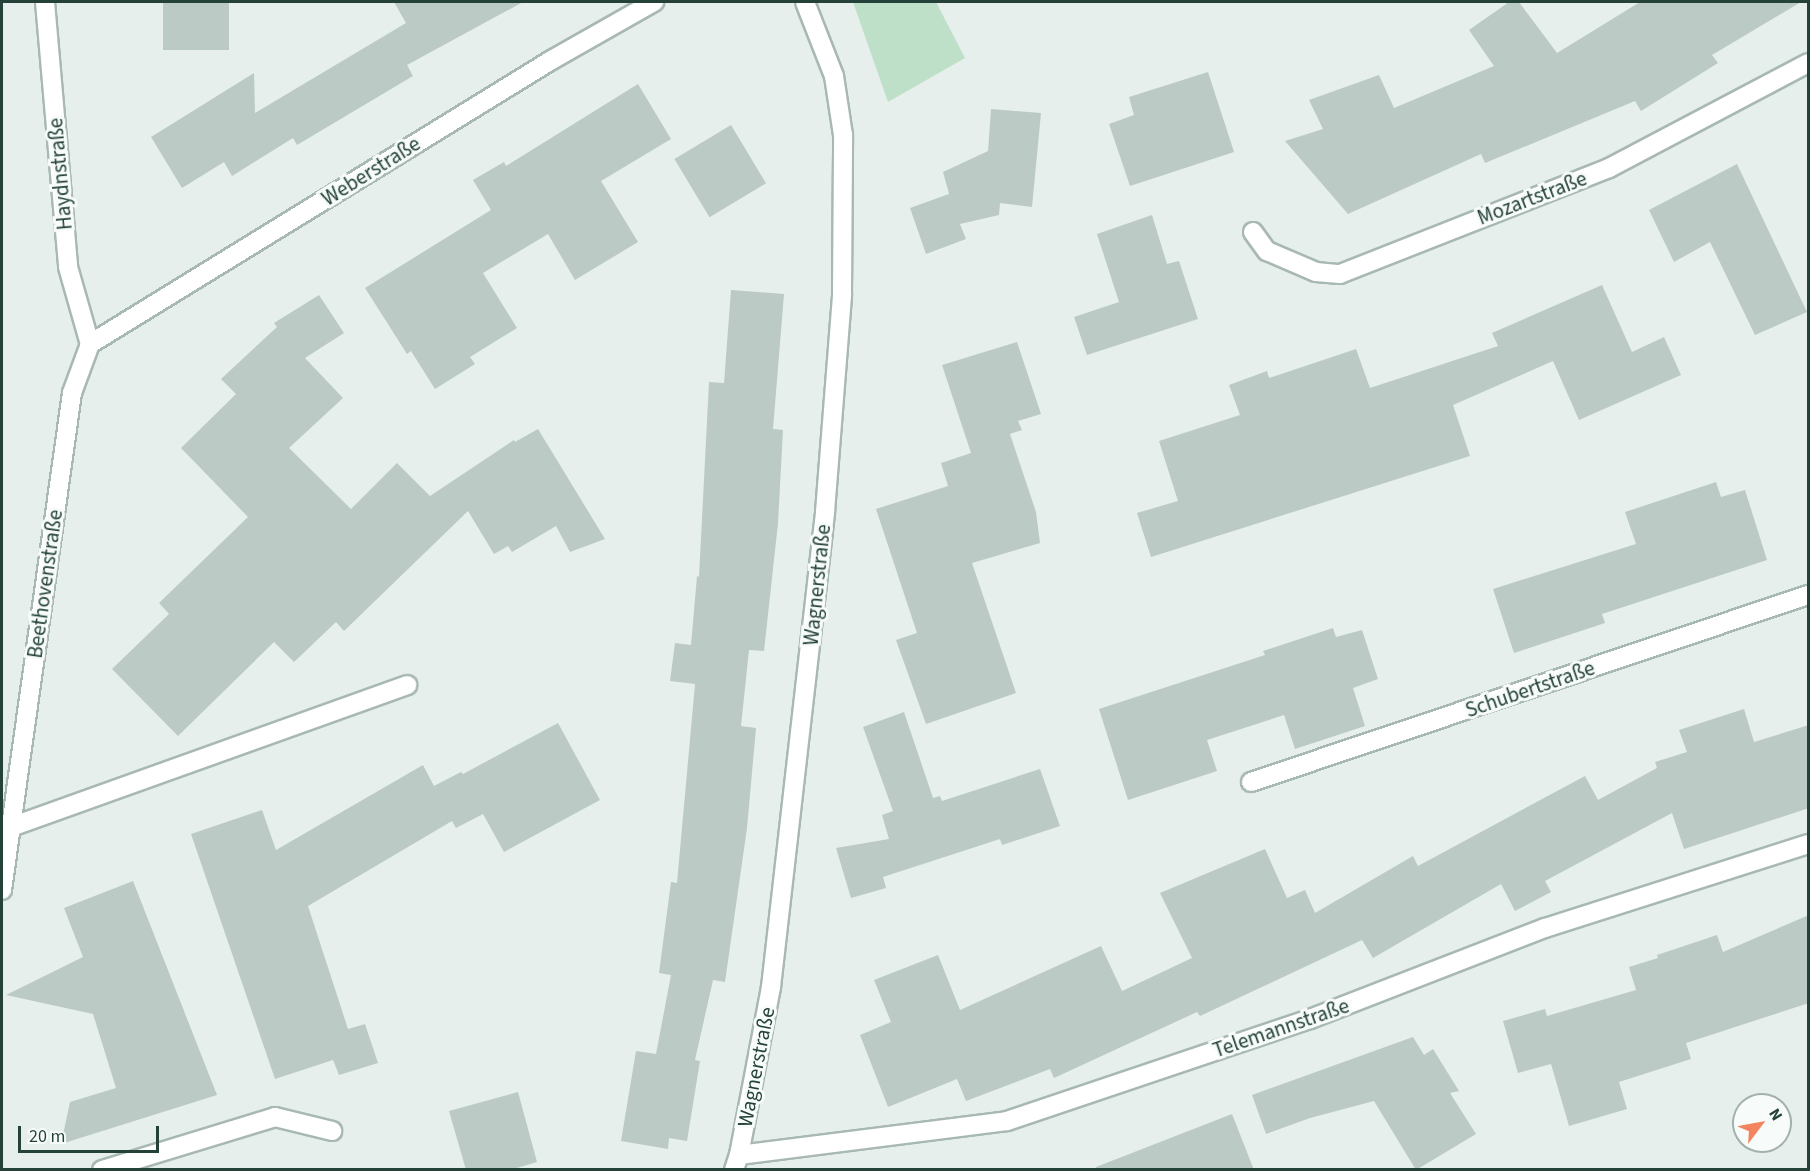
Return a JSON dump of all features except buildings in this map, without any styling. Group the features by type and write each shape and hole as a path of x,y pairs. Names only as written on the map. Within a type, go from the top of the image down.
{"street":[{"name":"Haydnstraße","path":"45,2 68,267 90,344"},
{"name":"Weberstraße","path":"90,344 550,61 654,2"},
{"name":"Wagnerstraße","path":"736,1162 771,987 825,512 842,294 843,135 834,76 805,2"},
{"name":"Mozartstraße","path":"1253,232 1267,251 1316,272 1340,274 1609,168 1809,63"},
{"name":"Beethovenstraße","path":"2,890 72,393 90,344"},
{"name":"Schubertstraße","path":"1251,782 1809,596"},
{"path":"11,827 407,685"},
{"name":"Telemannstraße","path":"736,1162 1007,1121 1310,1019 1545,928 1809,844"},
{"path":"102,1170 275,1117 332,1131"}],"green space":[{"path":"853,2 936,2 965,58 888,102"}]}
